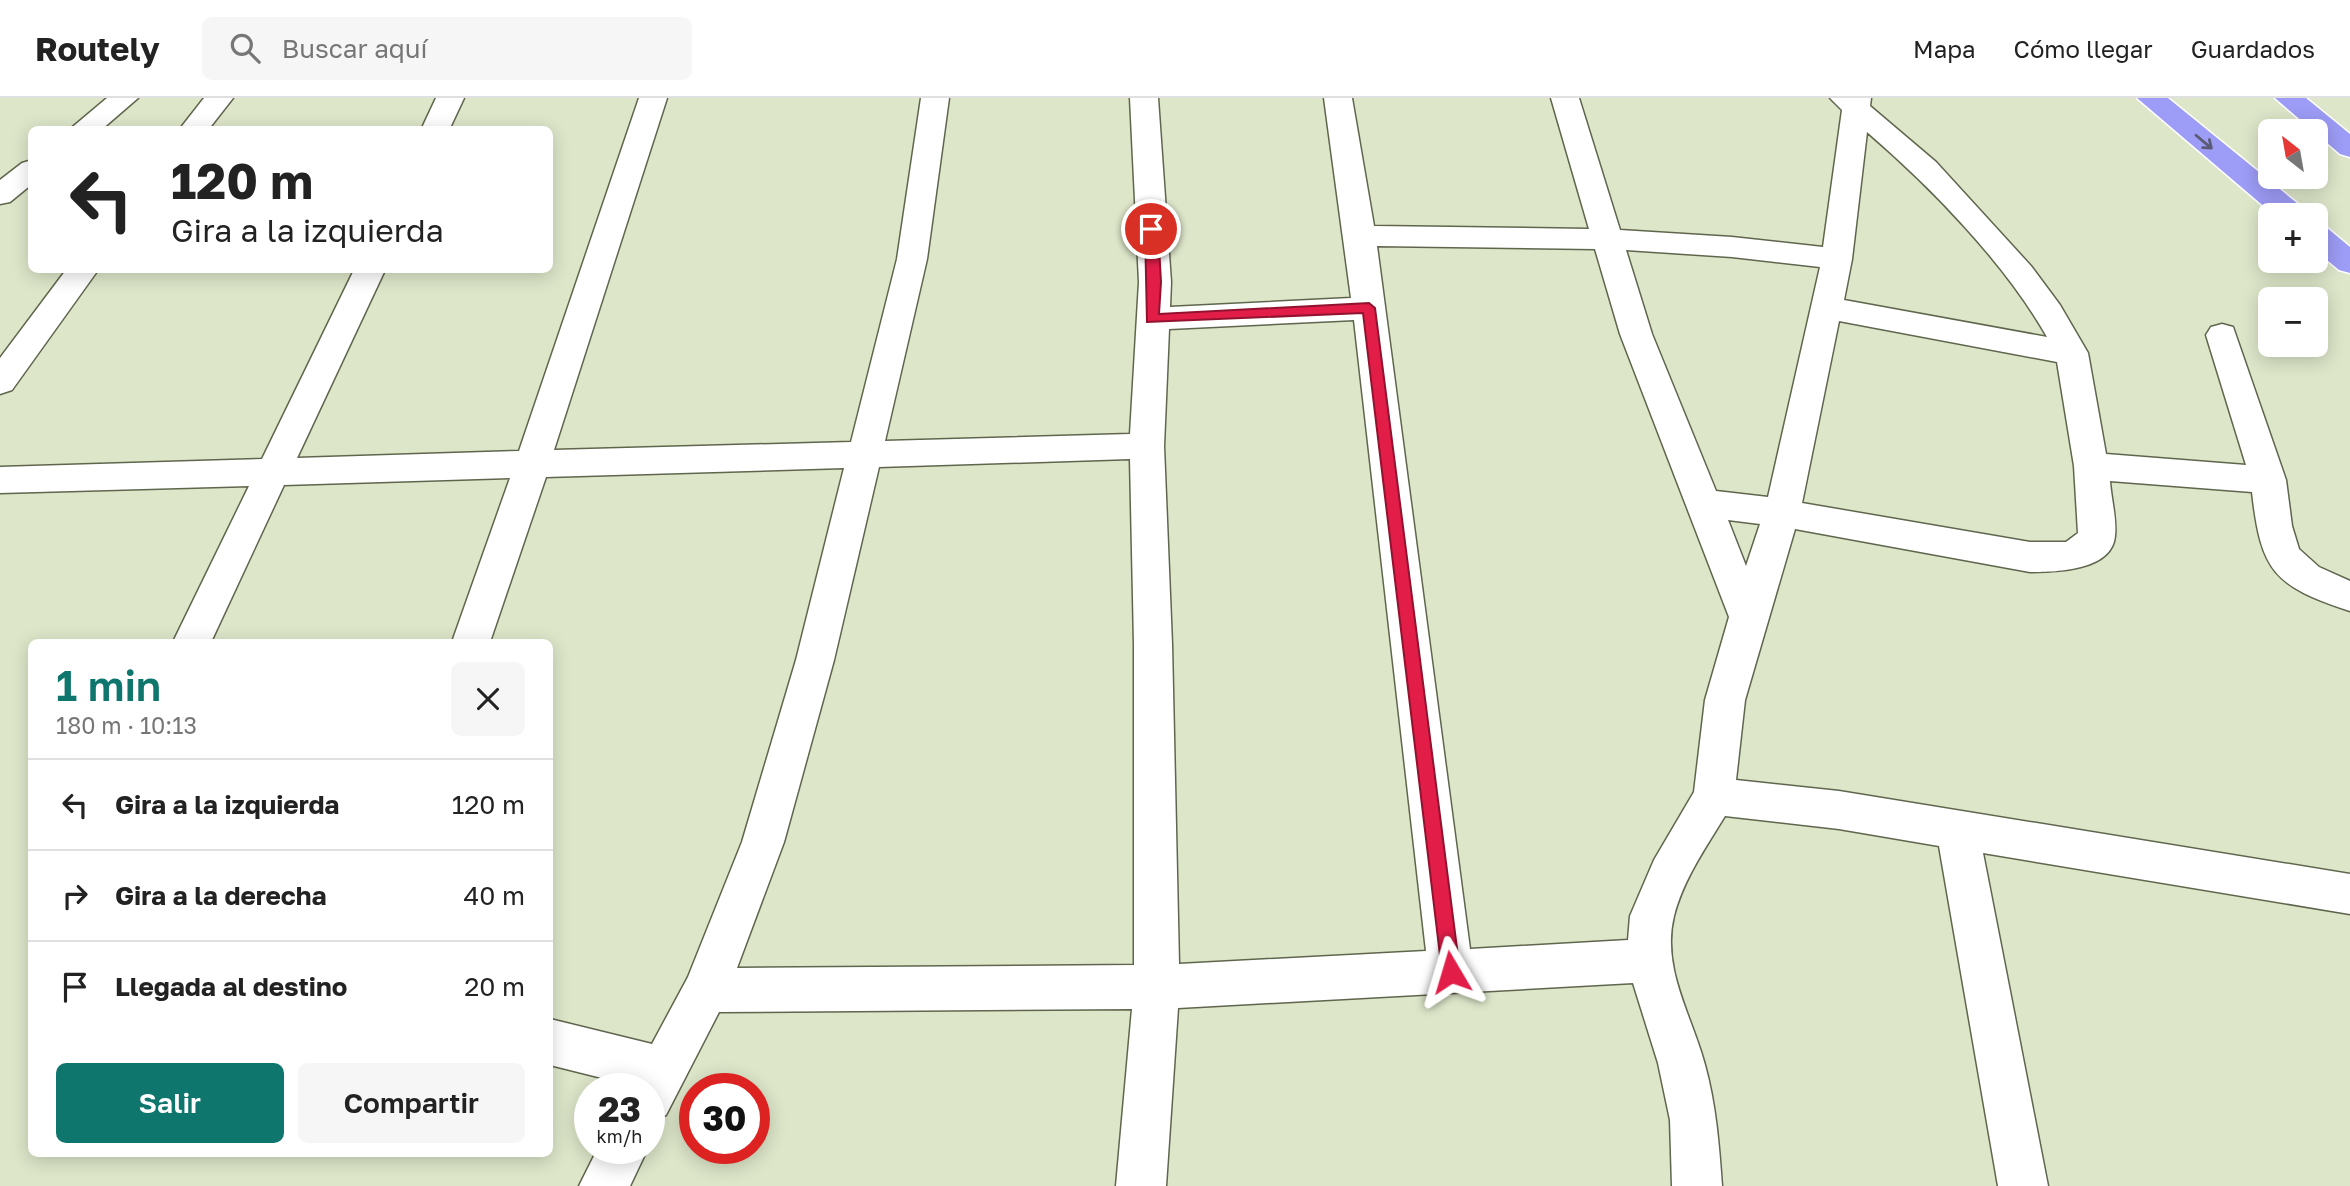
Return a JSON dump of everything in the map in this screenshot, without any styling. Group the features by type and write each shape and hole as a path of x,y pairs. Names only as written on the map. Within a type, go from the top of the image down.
{"highway":[{"path":"2151,98 2278,203"},
{"path":"2289,98 2350,148"},
{"path":"2328,245 2350,263"}],"street":[{"path":"88,126 124,98"},
{"path":"196,126 219,98"},
{"path":"437,126 450,98"},
{"path":"472,639 653,98"},
{"path":"662,1073 706,990 763,842 816,660 912,259 934,98"},
{"path":"1141,1186 1157,987 1153,644 1147,446 1154,282 1143,98"},
{"path":"1338,98 1360,236 1451,972"},
{"path":"1565,98 1636,334 1748,617"},
{"path":"1704,503 1782,513 2030,556 2067,557 2085,551 2097,538 2091,466 2071,353 2049,313 2020,273 1926,169 1852,102"},
{"path":"1698,1186 1694,1120 1681,1063 1648,961 1652,916 1675,860 1714,796 1725,700 1748,617 1782,513 1836,259 1852,102"},
{"path":"0,195 28,172"},
{"path":"1360,236 1606,239 1732,247 1836,259"},
{"path":"0,382 80,273"},
{"path":"193,639 368,273"},
{"path":"1152,319 1369,308"},
{"path":"1826,308 2071,353"},
{"path":"2222,335 2268,481 2277,545 2284,561 2309,579 2350,596"},
{"path":"0,480 1147,446"},
{"path":"2091,466 2268,481"},
{"path":"1714,796 1839,810 2350,894"},
{"path":"1957,830 2023,1186"},
{"path":"706,990 1157,987 1648,961"},
{"path":"553,1043 628,1073"},
{"path":"604,1186 616,1164"}],"route":[{"path":"1151,229 1154,282 1152,319 1369,308 1402,593 1451,972"}]}
